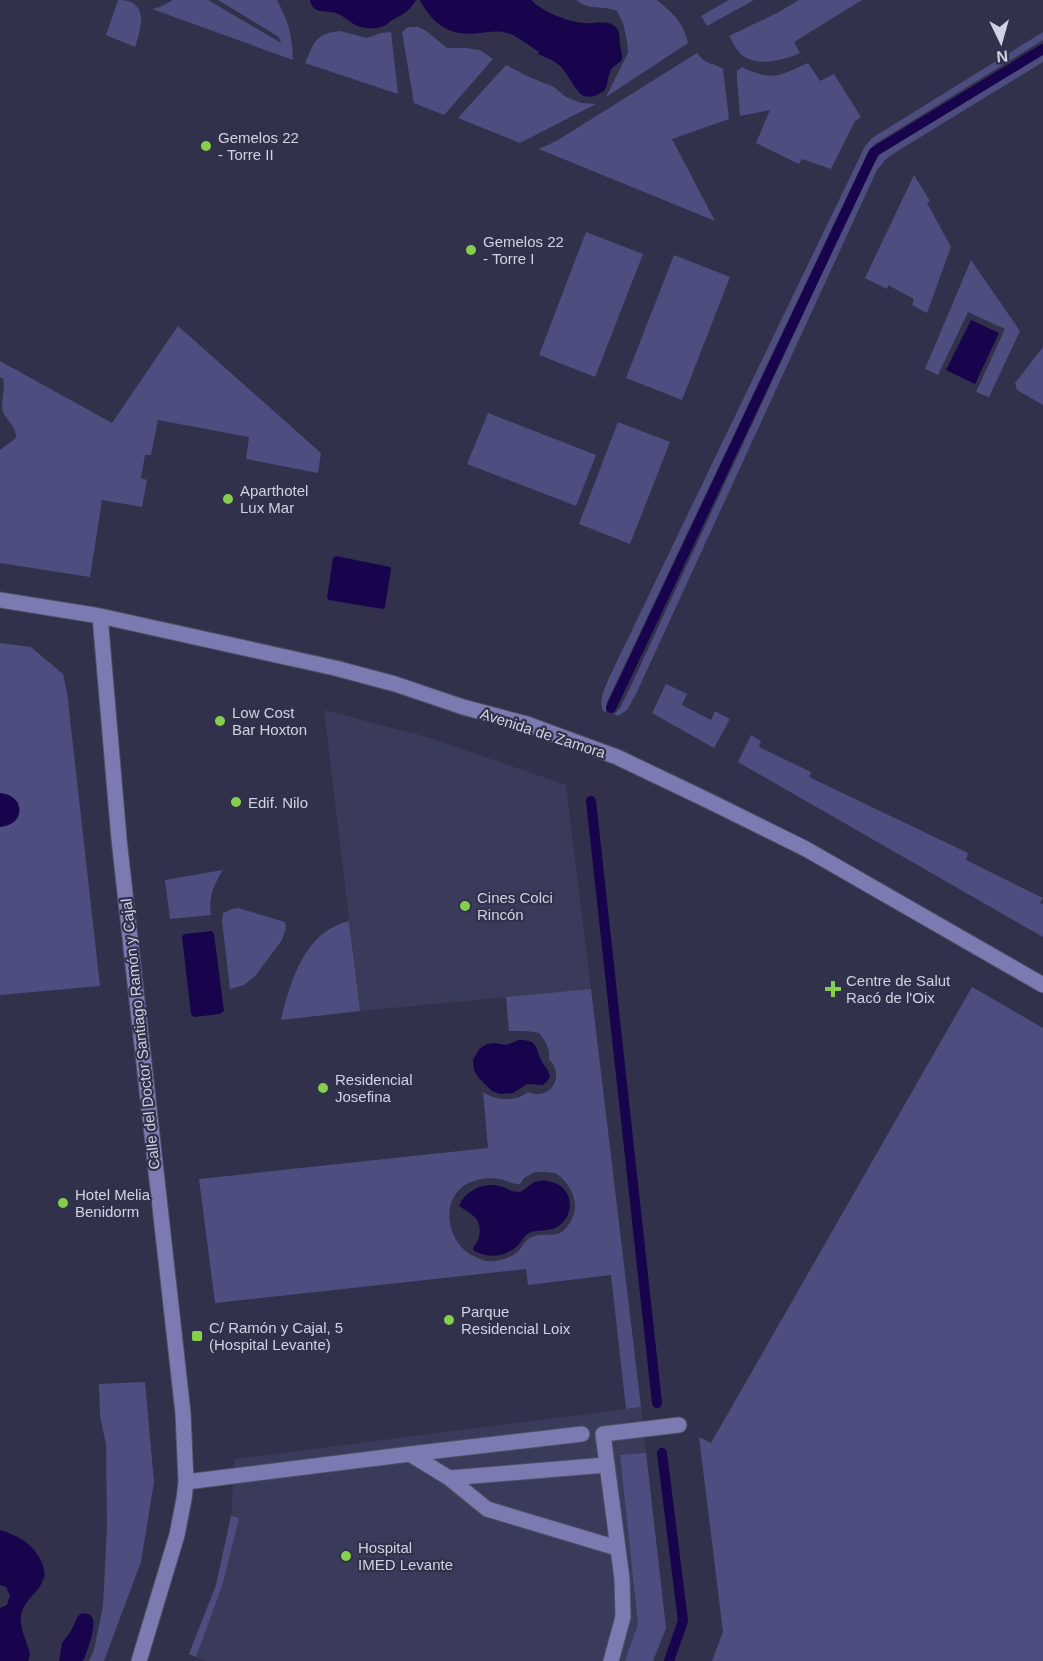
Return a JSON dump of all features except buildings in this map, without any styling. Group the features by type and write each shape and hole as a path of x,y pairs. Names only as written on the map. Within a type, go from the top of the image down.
{"street":[{"name":"Avenida de Zamora","path":"0,600 100,616 334,668 527,724 617,758 806,849 1043,985"},
{"name":"Calle del Doctor Santiago Ramón y Cajal","path":"100,616 120,850 183,1413 186,1482 177,1535 139,1661"},
{"path":"611,1661 623,1617 622,1579 603,1434 679,1425"},
{"path":"186,1482 582,1434"},
{"path":"411,1454 449,1478 487,1509 617,1548"},
{"path":"449,1478 606,1465"}],"shaded area":[{"path":"118,0 135,4 139,9 141,23 135,47 106,35"},
{"path":"173,0 208,0 281,43 279,37 218,0 277,0 289,29 293,60 152,9"},
{"path":"310,0 416,0 410,9 384,26 364,28 336,13 317,10"},
{"path":"420,0 531,0 542,9 564,18 578,22 603,22 613,25 619,34 622,59 612,68 605,90 588,97 578,91 559,65 538,54 539,52 511,34 494,32 469,34 451,31 431,16"},
{"path":"576,0 657,0 680,23 688,43 606,97 628,53 623,23 617,11 586,6"},
{"path":"729,0 754,0 707,26 701,16"},
{"path":"799,0 862,0 794,42 800,53 764,62 750,59 739,52 729,36"},
{"path":"408,27 418,27 426,31 447,48 480,50 493,59 444,115 414,103 402,32"},
{"path":"340,31 367,38 391,32 398,94 305,63 317,40 325,34"},
{"path":"1043,32 1043,40 875,144 868,152 607,702 606,712 603,711 602,699 608,680 865,146 872,138"},
{"path":"697,53 707,62 723,69 729,119 672,139 715,221 539,149 558,140"},
{"path":"1043,55 1043,62 896,152 877,170 636,694 627,710 618,716 614,714 620,708 629,690 869,172 880,154"},
{"path":"808,63 820,81 834,74 861,117 855,121 831,169 802,159 799,164 756,143 770,110 740,116 737,71 742,67 761,75 775,76"},
{"path":"506,65 554,87 566,97 581,103 596,104 520,143 458,118"},
{"path":"914,175 930,201 927,203 951,247 927,313 912,305 914,299 888,285 887,289 865,278"},
{"path":"586,232 643,254 595,377 539,355"},
{"path":"674,255 730,277 682,400 626,378"},
{"path":"971,260 1020,331 989,397 976,392 1005,329 968,312 938,375 925,369"},
{"path":"971,320 999,333 975,384 946,370"},
{"path":"178,326 321,453 318,473 246,459 249,437 158,420 151,455 145,455 141,478 147,480 142,507 102,500 90,577 0,563 0,450 16,438 16,434 3,412 4,382 3,378 0,378 0,361 112,423"},
{"path":"1043,347 1043,405 1017,390 1015,383"},
{"path":"488,413 596,455 576,506 467,464"},
{"path":"618,422 670,442 630,544 579,524"},
{"path":"336,556 390,567 383,609 327,598 333,558"},
{"path":"0,643 31,647 63,674 67,692 100,986 0,995"},
{"path":"666,684 687,694 682,705 711,720 715,711 730,719 714,748 652,713"},
{"path":"324,710 430,738 566,785 591,989 360,1011"},
{"path":"751,735 761,741 759,747 811,772 809,777 968,853 966,860 1043,898 1040,903 1043,904 1043,937 738,762"},
{"path":"0,793 15,799 20,810 15,821 0,827"},
{"path":"223,870 212,891 211,915 170,919 165,880"},
{"path":"238,908 285,922 286,928 282,940 256,975 244,985 230,989 222,921 223,913"},
{"path":"349,921 360,1011 281,1020 295,974 311,946 321,935"},
{"path":"212,931 224,1011 220,1014 194,1017 191,1014 182,936"},
{"path":"972,987 1043,1028 1043,1661 712,1661 723,1632 699,1437 711,1443"},
{"path":"591,989 641,1407 626,1409 611,1275 528,1285 526,1269 215,1303 199,1179 488,1148 483,1092 494,1097 512,1099 528,1092 543,1093 553,1086 556,1080 546,1042 539,1033 509,1031 506,997","holes":["535,1172 558,1175 572,1192 575,1210 565,1229 556,1234 532,1237 513,1255 498,1260 484,1261 464,1249 456,1240 449,1218 450,1207 461,1188 471,1182 487,1178 520,1184 524,1178"]},
{"path":"519,1040 530,1041 535,1045 550,1076 547,1082 543,1085 527,1084 513,1093 500,1094 492,1091 478,1077 474,1070 473,1060 479,1049 487,1044 506,1045"},
{"path":"544,1180 560,1186 569,1197 570,1208 562,1223 554,1229 529,1233 515,1248 503,1254 491,1256 473,1250 479,1237 478,1221 459,1206 470,1192 493,1185 518,1192 535,1182"},
{"path":"145,1382 154,1482 141,1562 104,1661 89,1661 94,1650 103,1606 107,1527 106,1444 100,1417 99,1384"},
{"path":"641,1407 666,1628 653,1661 206,1661 189,1654 216,1585 231,1521 234,1459"},
{"path":"646,1453 666,1628 653,1661 625,1661 638,1624 620,1455"},
{"path":"231,1516 239,1518 222,1586 196,1657 189,1654 216,1585"},
{"path":"0,1530 20,1538 30,1546 39,1556 44,1569 41,1585 25,1604 21,1615 21,1625 30,1655 28,1661 0,1661 0,1608 7,1605 10,1596 6,1587 0,1585"},
{"path":"82,1613 90,1615 93,1621 91,1639 83,1661 59,1661 62,1643"}],"waterway":[{"path":"611,708 874,152 1043,49"},
{"path":"591,801 657,1403"},
{"path":"662,1453 683,1621 669,1661"}],"place":[{"name":"Gemelos 22 - Torre II","path":"206,146"},
{"name":"Gemelos 22 - Torre I","path":"471,250"},
{"name":"Aparthotel Lux Mar","path":"228,499"},
{"name":"Low Cost Bar Hoxton","path":"220,721"},
{"name":"Edif. Nilo","path":"236,802"},
{"name":"Cines Colci Rincón","path":"465,906"},
{"name":"Centre de Salut Racó de l'Oix","path":"833,989"},
{"name":"Residencial Josefina","path":"323,1088"},
{"name":"Hotel Melia Benidorm","path":"63,1203"},
{"name":"Parque Residencial Loix","path":"449,1320"},
{"name":"C/ Ramón y Cajal, 5 (Hospital Levante)","path":"197,1336"},
{"name":"Hospital IMED Levante","path":"346,1556"}]}
